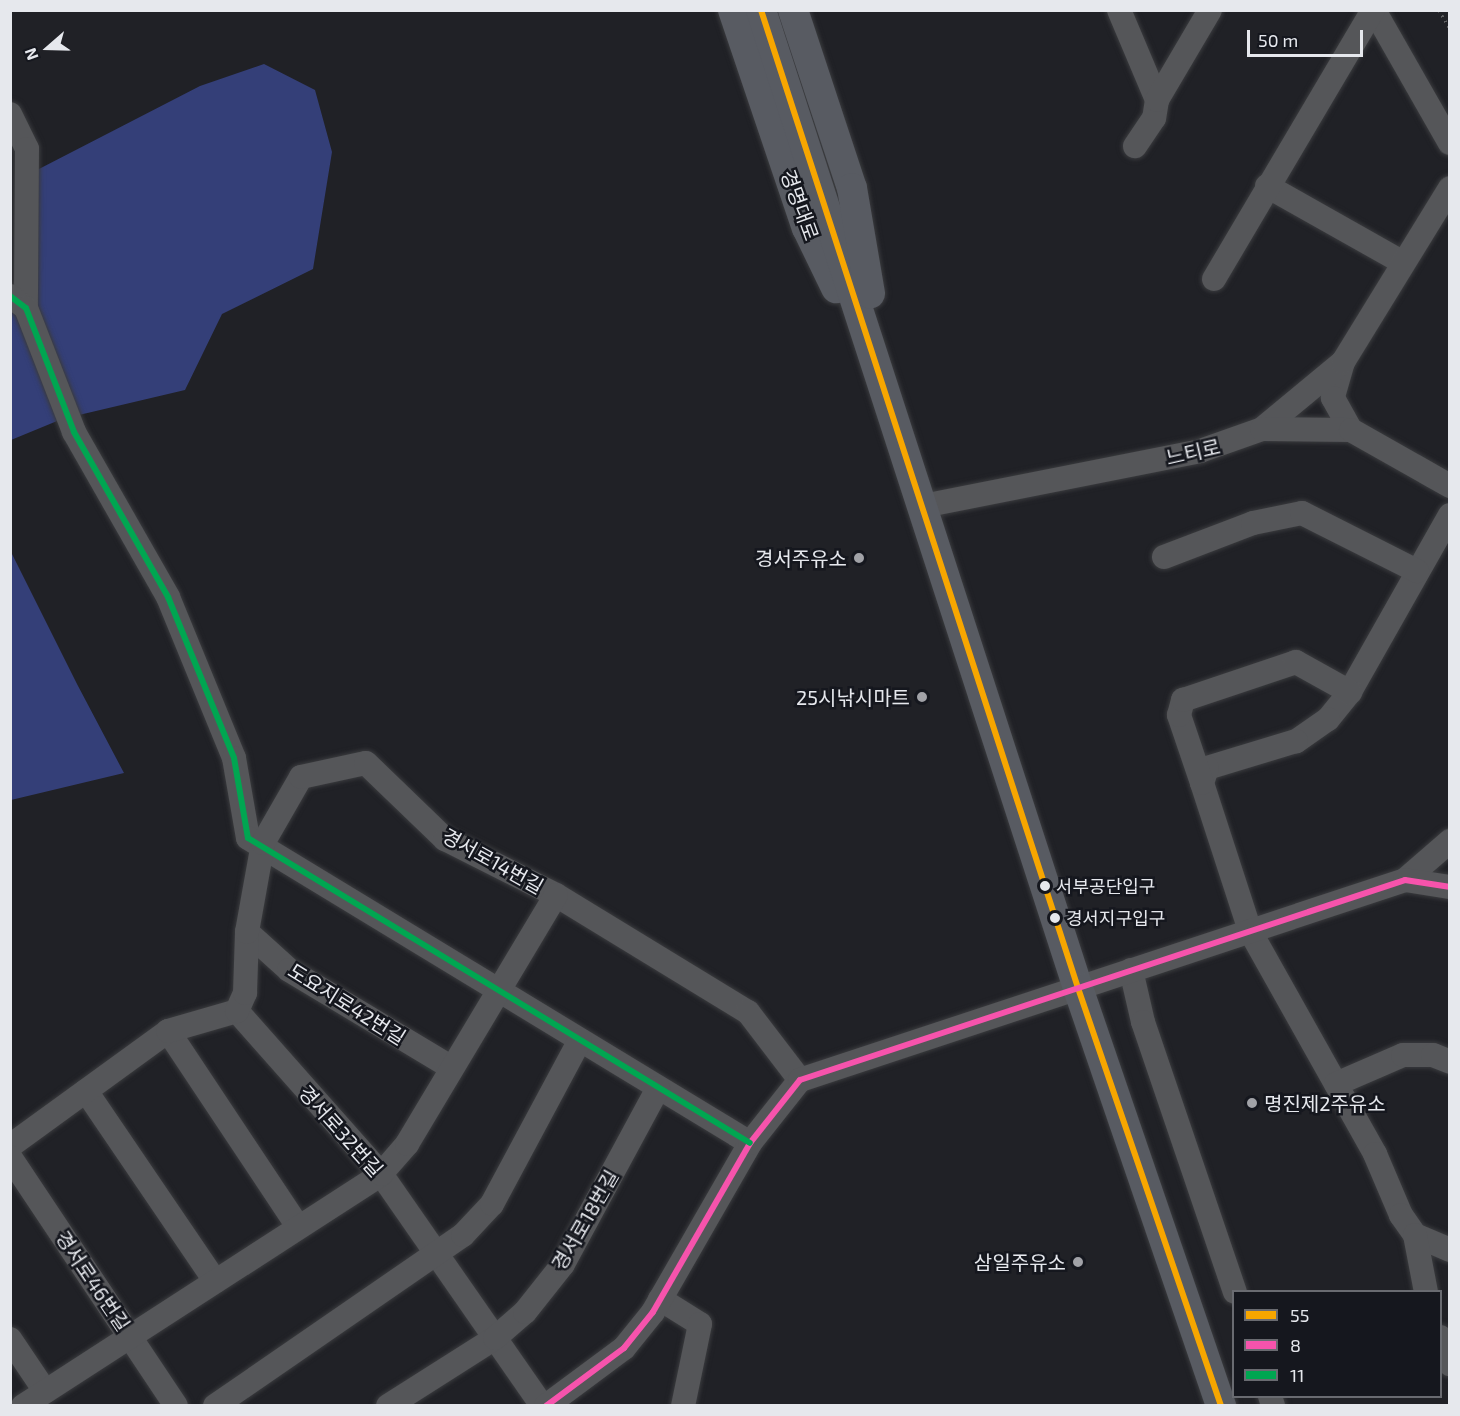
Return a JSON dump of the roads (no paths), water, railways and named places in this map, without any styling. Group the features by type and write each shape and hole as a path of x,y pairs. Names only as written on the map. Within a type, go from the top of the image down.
{"main road":[{"name":"경명대로","path":"733,10 807,228 887,391"},
{"name":"경명대로","path":"760,10 887,391 1078,988 1221,1406"},
{"name":"경명대로","path":"793,10 852,188 887,391"}],"street":[{"path":"1119,10 1157,100"},
{"path":"1135,146 1154,118 1157,100 1210,10"},
{"path":"1214,279 1374,10 1449,143"},
{"path":"10,114 27,148 18,302 74,432 168,597 234,758 243,830 248,838 263,843 750,1143"},
{"path":"1268,186 1400,261"},
{"path":"1351,430 1333,398 1343,362 1400,261 1449,188"},
{"path":"1262,429 1343,362"},
{"name":"느티로","path":"923,506 1200,452 1262,429 1351,430 1449,486"},
{"path":"1164,557 1253,523 1302,513 1417,571"},
{"path":"1202,783 1207,768 1296,741 1328,719 1350,692 1449,515"},
{"path":"1350,692 1296,662 1183,700 1179,715 1250,931 1336,1084 1415,1235 1425,1290"},
{"name":"경서로14번길","path":"237,1011 245,993 247,932 263,843 301,777 366,763 445,839 556,895 748,1012 800,1080"},
{"path":"544,1406 624,1348 660,1299 750,1143 800,1080 1405,880 1449,841"},
{"path":"1405,880 1449,886"},
{"path":"23,1406 381,1174 407,1144 556,895"},
{"name":"도요지로42번길","path":"247,932 289,970 452,1068"},
{"path":"1131,970 1143,1022 1233,1290"},
{"path":"10,1146 168,1031 237,1011"},
{"name":"경서로32번길","path":"237,1011 381,1174 544,1406"},
{"path":"168,1031 298,1227"},
{"path":"215,1406 438,1256 492,1204 580,1040"},
{"path":"1336,1084 1403,1055 1433,1055 1449,1062"},
{"name":"경서로18번길","path":"495,1338 525,1312 563,1264 658,1088"},
{"path":"86,1091 215,1281"},
{"name":"경서로46번길","path":"10,1157 176,1406"},
{"path":"1415,1235 1449,1250"},
{"path":"660,1299 700,1324 683,1406"},
{"path":"388,1406 495,1338"},
{"path":"10,1339 45,1391"},
{"path":"1442,1343 1449,1364"}],"place":[{"name":"경서주유소","path":"859,558"},
{"name":"25시낚시마트","path":"922,697"},
{"name":"서부공단입구","path":"1045,886"},
{"name":"경서지구입구","path":"1055,918"},
{"name":"명진제2주유소","path":"1252,1103"},
{"name":"삼일주유소","path":"1078,1262"}]}
